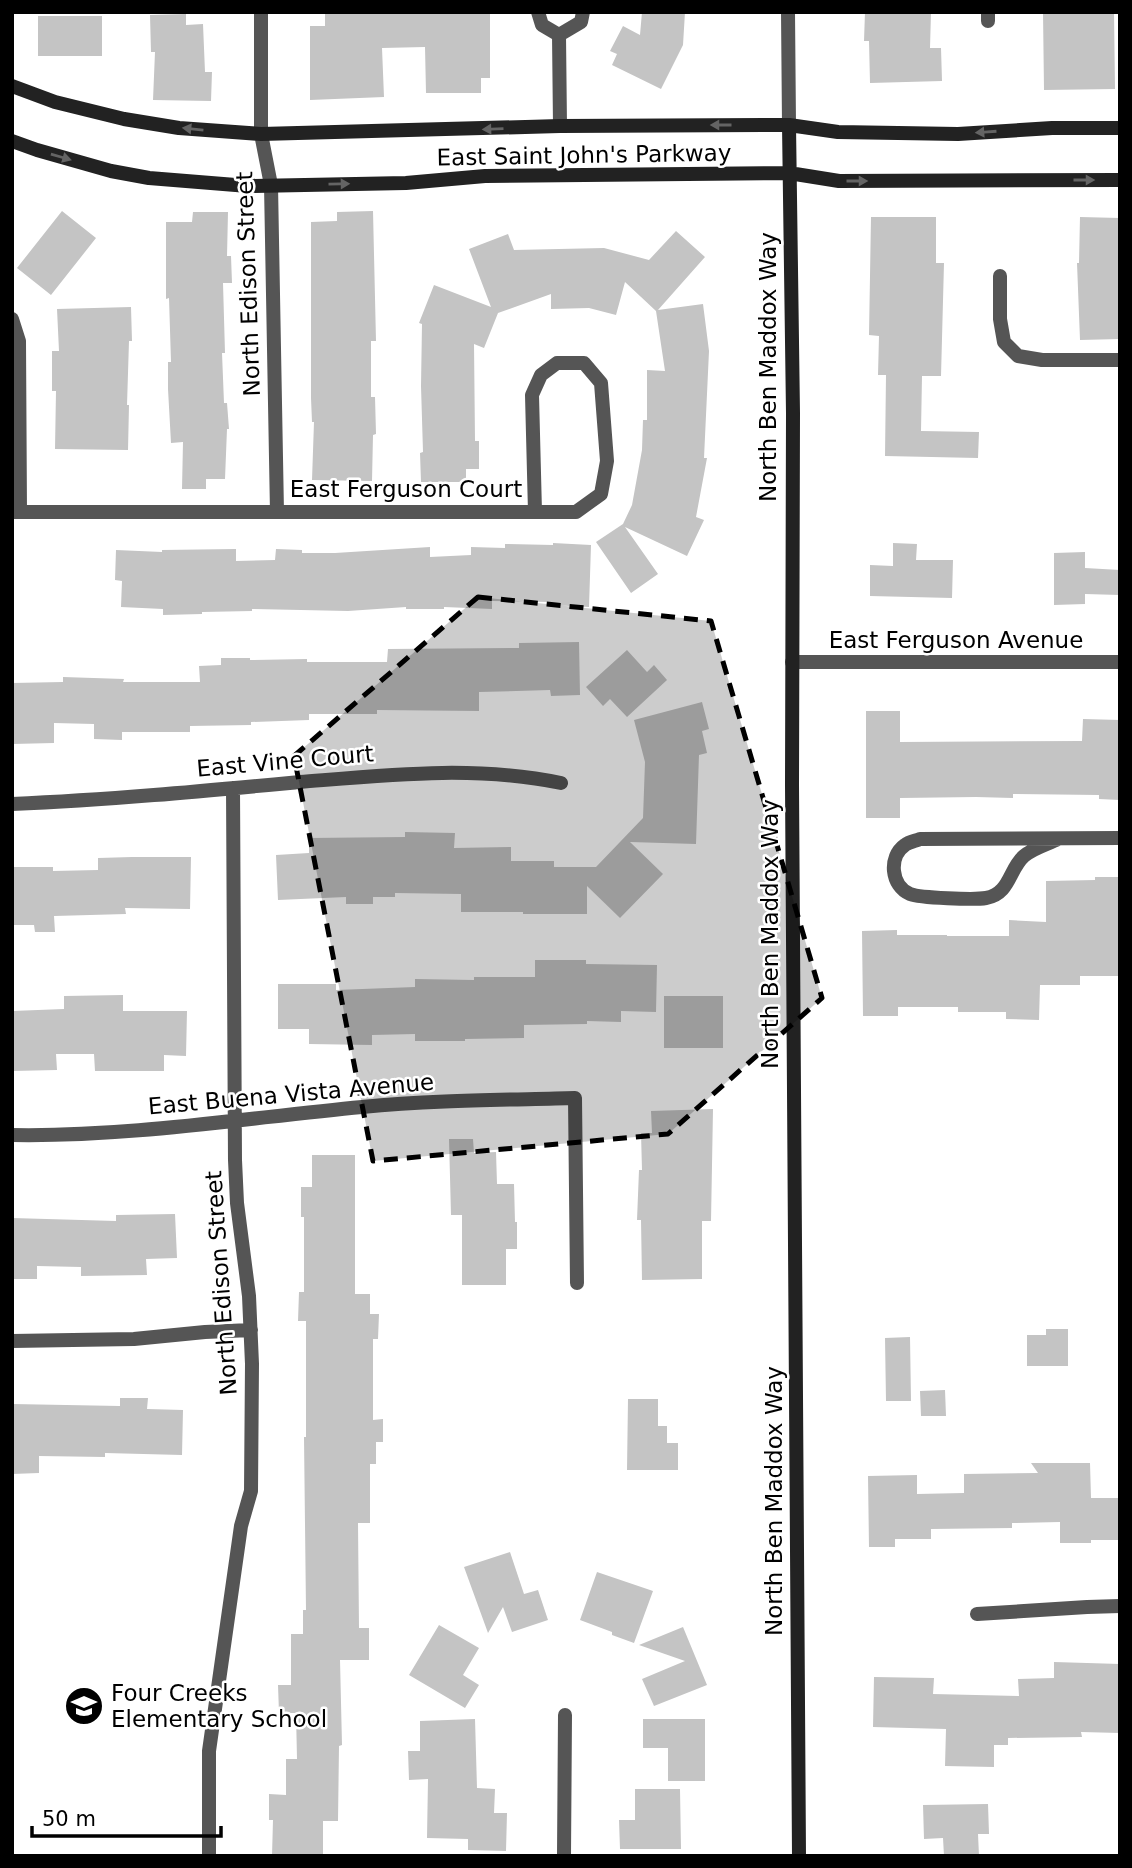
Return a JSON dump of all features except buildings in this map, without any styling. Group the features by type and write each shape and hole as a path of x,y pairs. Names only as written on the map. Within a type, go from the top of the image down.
{"main road":[{"name":"East Saint John's Parkway","path":"12,86 55,102 124,119 179,128 261,134 789,125 847,133 958,134 1052,128 1120,128"},
{"name":"North Ben Maddox Way","path":"789,125 793,413 799,1856"},
{"name":"East Saint John's Parkway","path":"12,141 111,171 149,178 235,185 406,183 485,176 789,173 839,181 1120,180"}],"street":[{"name":"North Edison Street","path":"261,12 261,134 271,185 277,512"},
{"path":"538,12 542,25 559,35 581,22 583,12"},
{"name":"North Ben Maddox Way","path":"788,12 789,125"},
{"name":"East Saint John's Parkway","path":"559,35 561,127"},
{"path":"1000,276 1000,319 1004,342 1018,356 1042,360 1120,360"},
{"path":"12,319 19,341 16,512 277,512"},
{"name":"East Ferguson Court","path":"277,512 535,512 576,512 601,494 607,461 601,383 583,363 557,363 541,375 532,395 535,512"},
{"name":"East Ferguson Avenue","path":"792,662 1120,662"},
{"name":"East Vine Court","path":"12,804 84,801 368,776 483,773 528,776 561,783"},
{"name":"North Edison Street","path":"209,1856 209,1751 241,1525 251,1491 251,1330 237,1203 234,1121 233,788"},
{"path":"1058,839 1027,853 1014,865 1009,881 1000,892 986,898 920,897 907,893 897,883 893,867 897,853 906,844 920,839 1120,838"},
{"name":"East Buena Vista Avenue","path":"12,1135 142,1131 423,1102 575,1098 578,1283"},
{"path":"12,1341 134,1339 251,1330"},
{"path":"977,1614 1120,1606"},
{"path":"564,1856 565,1715"}],"highlighted area":[{"path":"478,597 711,621 822,998 668,1134 373,1161 294,756"}],"place":[{"name":"Four Creeks Elementary School","path":"84,1706"}]}
